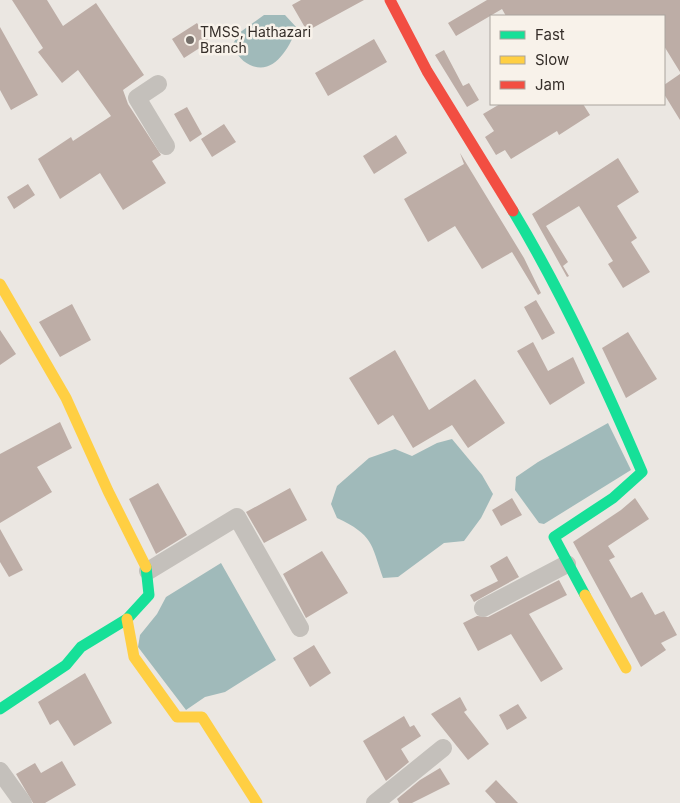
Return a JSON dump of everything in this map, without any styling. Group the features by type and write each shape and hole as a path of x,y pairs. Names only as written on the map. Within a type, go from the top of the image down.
{"street":[{"path":"390,0 427,72 537,251 609,396 642,472 613,498 554,537 567,564 626,668"},
{"path":"158,84 137,98 166,146"},
{"path":"0,284 66,398 108,491 148,571 149,595 127,618 81,647 66,665 0,708"},
{"path":"148,571 237,517 300,628"},
{"path":"483,608 567,564"},
{"path":"127,618 134,657 177,717 202,717 257,803"},
{"path":"375,803 443,748"},
{"path":"0,771 23,803"}],"water":[{"path":"264,15 285,15 297,28 290,44 279,58 266,67 259,67 250,65 241,59 233,44 239,33"},
{"path":"608,423 631,470 544,524 539,523 515,490 516,477 538,462"},
{"path":"452,439 482,475 493,494 481,518 464,541 444,543 398,577 383,578 369,541 358,530 337,518 331,504 337,486 369,458 395,449 412,456 437,443"},
{"path":"221,563 276,660 225,692 205,697 186,710 138,647 140,635 157,614 166,597"}],"building":[{"path":"12,0 47,0 63,26 96,3 144,75 123,90 128,104 161,155 152,161 166,183 123,210 100,173 60,199 38,159 71,137 73,141 111,116 78,70 62,83 38,52 43,48"},
{"path":"301,0 364,0 307,31 292,5"},
{"path":"487,0 680,0 680,72 665,48 665,15 505,15 502,9 456,36 448,23"},
{"name":"TMSS, Hathazari Branch","path":"197,23 209,42 184,58 172,39"},
{"path":"0,27 38,95 11,110 0,90"},
{"path":"374,39 387,62 328,96 315,73"},
{"path":"444,50 463,86 469,83 479,100 467,107 435,55"},
{"path":"680,74 680,120 665,96 665,84"},
{"path":"498,105 584,105 590,115 559,135 557,131 511,159 505,150 496,155 485,137 494,131 483,114"},
{"path":"187,107 202,134 190,142 174,114"},
{"path":"224,124 236,142 212,157 201,139"},
{"path":"396,135 407,153 374,174 363,156"},
{"path":"460,153 524,258 541,293 538,295 512,252 482,269 455,226 428,242 404,199 464,164"},
{"path":"618,158 639,192 617,206 637,238 631,242 650,272 623,288 608,264 613,261 579,206 546,226 568,262 563,266 569,276 567,277 532,214"},
{"path":"28,184 35,195 14,209 7,197"},
{"path":"536,300 555,333 542,340 524,307"},
{"path":"72,304 91,340 60,357 39,322"},
{"path":"0,330 16,354 0,365"},
{"path":"628,332 657,379 626,398 602,348"},
{"path":"533,342 548,371 573,357 585,383 550,405 517,351"},
{"path":"395,350 429,410 475,379 505,423 468,448 452,425 413,448 393,415 378,425 349,378"},
{"path":"60,422 72,448 37,467 52,492 0,523 0,454"},
{"path":"158,483 187,535 156,554 129,499"},
{"path":"290,488 307,520 264,543 246,512"},
{"path":"512,498 522,515 501,526 492,510"},
{"path":"635,498 649,519 608,546 615,557 609,560 631,598 642,592 655,615 664,611 677,635 661,643 666,650 641,667 573,542 621,510"},
{"path":"0,529 23,570 9,577 0,562"},
{"path":"322,551 348,593 306,618 283,574"},
{"path":"507,556 519,577 474,602 470,595 498,581 490,566"},
{"path":"559,580 567,595 529,614 563,669 541,682 511,634 478,651 463,623 477,616 488,617"},
{"path":"314,645 331,673 310,687 293,658"},
{"path":"85,673 112,723 74,746 58,720 50,725 38,702"},
{"path":"460,697 467,710 464,712 489,744 468,760 431,714"},
{"path":"518,704 527,718 507,730 499,715"},
{"path":"404,716 410,727 414,725 421,736 401,749 409,762 386,781 363,741"},
{"path":"62,761 76,785 45,803 33,803 16,774 35,763 41,773"},
{"path":"440,768 450,784 412,803 399,803 397,799 420,780"},
{"path":"496,780 518,803 496,803 485,791"}],"traffic: fast":[{"path":"513,211 549,274 582,339 642,472 613,498 554,537 585,595"},
{"path":"0,709 66,665 81,647 127,619 149,595 146,567"}],"traffic: slow":[{"path":"0,284 66,398 108,491 146,567"},
{"path":"585,595 626,668"},
{"path":"127,619 134,657 177,717 202,717 257,803"}],"traffic: jam":[{"path":"390,0 427,71 513,211"}],"place":[{"name":"TMSS, Hathazari Branch","path":"190,40"}]}
